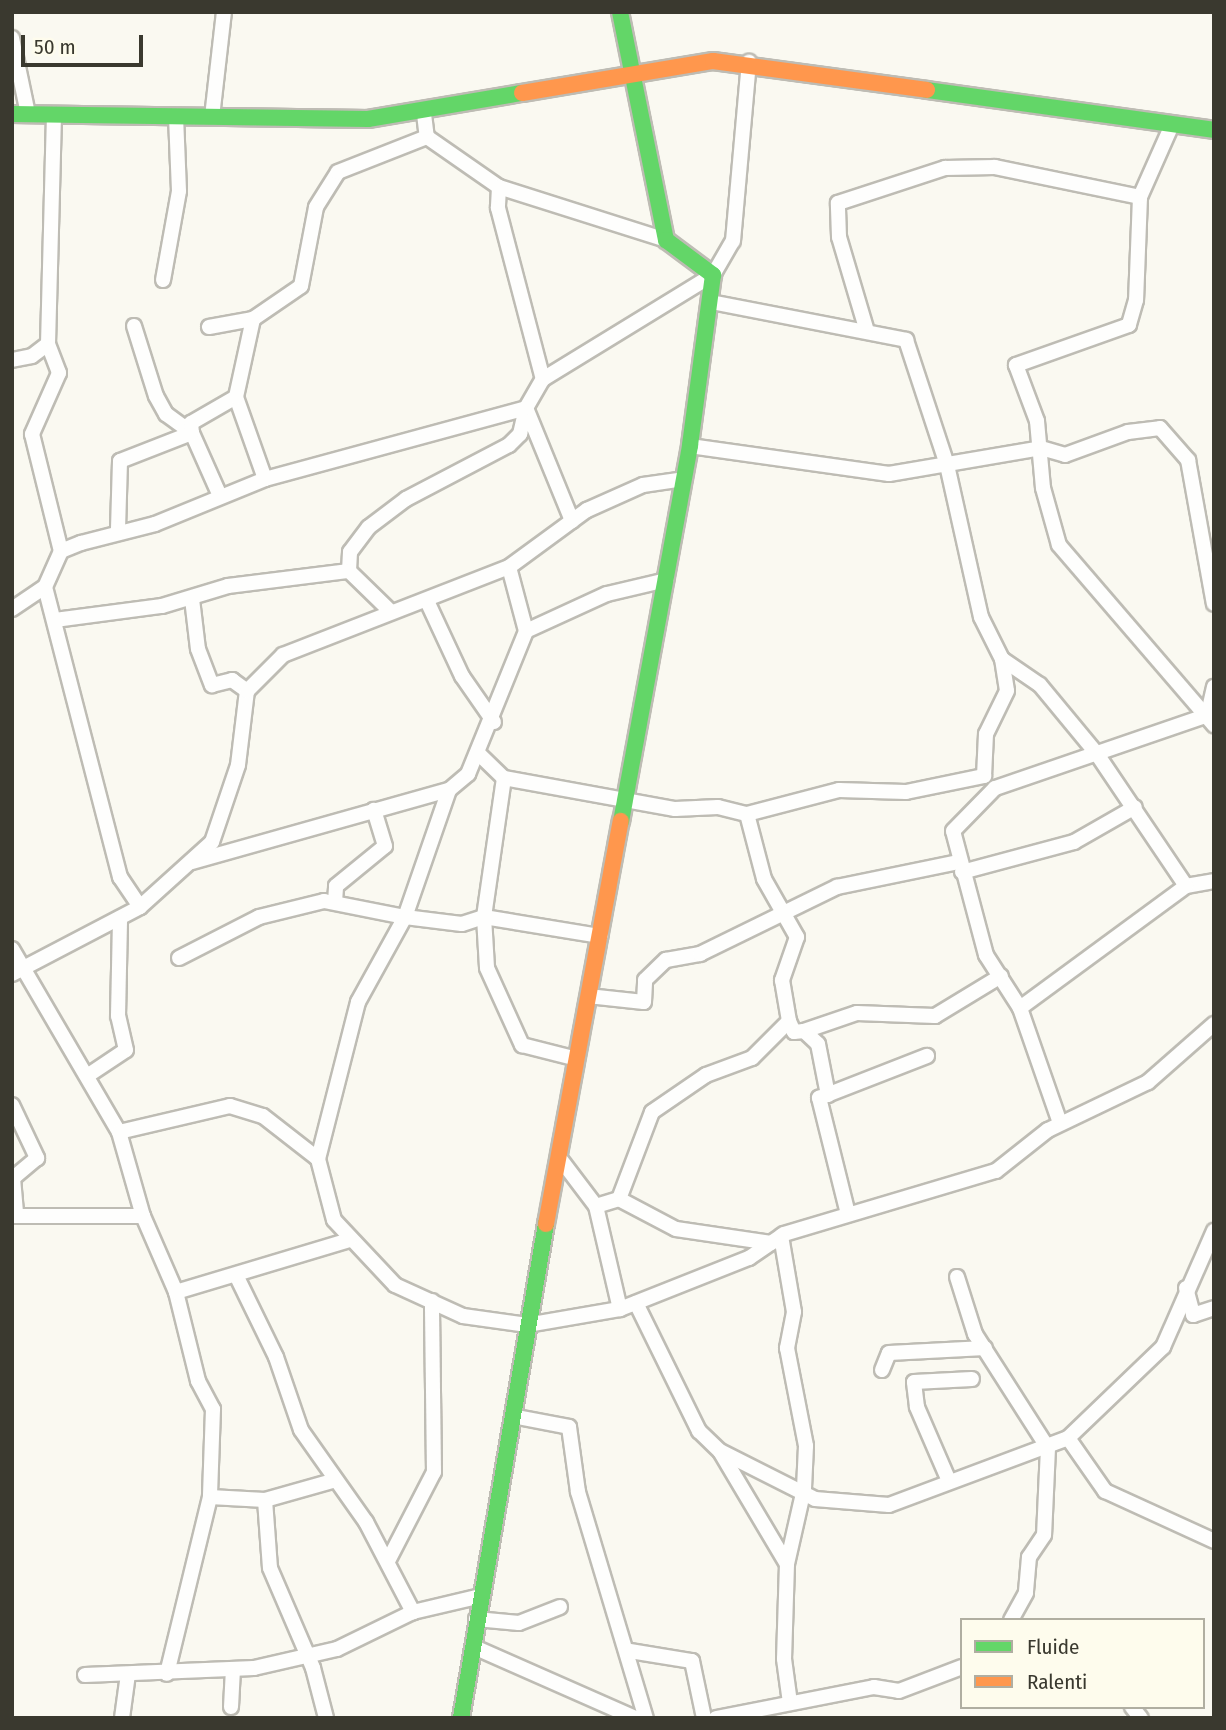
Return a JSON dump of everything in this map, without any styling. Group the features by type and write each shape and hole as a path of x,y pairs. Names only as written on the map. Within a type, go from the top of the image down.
{"street":[{"path":"212,117 224,12"},
{"path":"620,12 666,240"},
{"path":"12,38 20,114 212,117 424,114 631,73 748,62 1171,127 1214,130"},
{"path":"461,1718 474,1647 477,1597 690,446 713,275 733,241 748,62"},
{"path":"424,114 427,137 499,187 666,240 713,275"},
{"path":"12,609 45,587 61,551 32,434 59,373 48,344 54,115"},
{"path":"163,280 179,191 176,116"},
{"path":"1171,127 1140,197 1129,325 1016,365 1041,448 1043,488 1059,545 1212,717"},
{"path":"209,327 253,319 301,286 316,207 338,172 427,137"},
{"path":"866,328 839,237 838,204 946,168 996,167 1140,197"},
{"path":"499,187 498,208 543,379"},
{"path":"349,571 351,552 369,527 406,499 509,445 520,434 526,408 543,379 713,275"},
{"path":"711,302 866,328 906,340 947,465 981,617 1002,659 1007,691 986,734 984,775 995,788"},
{"path":"253,319 236,397 265,479"},
{"path":"134,326 166,414 192,433"},
{"path":"12,359 32,356 48,344"},
{"path":"220,496 192,433 191,424 236,397"},
{"path":"61,551 118,529 155,524 265,479 526,408"},
{"path":"526,408 572,521"},
{"path":"690,446 889,474 1041,448 1065,454 1128,432 1160,428 1188,460 1214,604"},
{"path":"118,529 120,461 192,433"},
{"path":"18,971 140,907 212,842 228,797 247,691 283,655 390,610 426,601 509,567 572,521 643,485 684,479"},
{"path":"509,567 526,631 480,755 449,790 405,917 358,1003 318,1159 334,1220 349,1240 395,1285 463,1315 527,1325 620,1309 749,1258 776,1239 848,1214 996,1171 1059,1124 1147,1082 1214,1024"},
{"path":"55,620 191,599 228,586 349,571"},
{"path":"349,571 390,610"},
{"path":"526,631 607,594 666,580"},
{"path":"45,587 120,877 140,907"},
{"path":"191,599 212,685 232,680 247,691"},
{"path":"426,601 462,676 494,722"},
{"path":"1002,659 1040,685 1097,754 1186,886"},
{"path":"1212,717 1214,687"},
{"path":"1059,1124 1020,1008 986,956 960,867 953,831 995,788 1212,717"},
{"path":"480,755 504,778 626,795 675,809 718,807 747,814 839,790 906,792 984,775"},
{"path":"504,778 485,918 487,968 522,1045 577,1059"},
{"path":"192,862 449,790"},
{"path":"589,996 644,1002 645,980 666,960 700,954 784,908 836,887 960,867 1074,842 1135,807"},
{"path":"335,902 336,886 385,846 374,810"},
{"path":"747,814 764,879 784,908 797,937 782,980 789,1021 794,1032 857,1013 935,1016 1001,976"},
{"path":"1020,1008 1186,886 1214,881"},
{"path":"179,958 259,917 335,902 405,917 462,924 485,918 600,936"},
{"path":"90,1074 126,1050 118,1016 120,918"},
{"path":"12,949 18,971 90,1074 119,1132 143,1216 176,1292 198,1381 214,1409 210,1497 167,1674"},
{"path":"619,1199 652,1112 706,1075 752,1058 789,1021"},
{"path":"804,1031 818,1044 828,1095"},
{"path":"848,1214 818,1098 927,1056"},
{"path":"12,1105 37,1158 13,1178 14,1216 143,1216"},
{"path":"119,1132 230,1106 263,1116 318,1159"},
{"path":"558,1156 596,1206 620,1309"},
{"path":"596,1206 619,1199 677,1229 776,1239"},
{"path":"720,1451 804,1489 815,1500 890,1505 950,1481 1048,1448 1068,1438 1148,1366 1214,1231"},
{"path":"776,1239 794,1312 788,1348 804,1421 804,1489 787,1564 784,1659 790,1703"},
{"path":"176,1292 349,1240"},
{"path":"236,1275 276,1357 301,1430 332,1481 388,1561 413,1612"},
{"path":"957,1277 985,1348 1048,1448 1044,1535 1029,1557 1026,1593 1018,1618"},
{"path":"1186,1288 1194,1315 1214,1308"},
{"path":"388,1561 434,1472 432,1301"},
{"path":"636,1303 699,1431 720,1451 787,1564"},
{"path":"882,1370 889,1353 985,1348"},
{"path":"950,1481 916,1407 914,1382 972,1379"},
{"path":"512,1416 569,1427 578,1492 630,1651 646,1718"},
{"path":"1068,1438 1105,1491 1214,1541"},
{"path":"210,1497 265,1500 332,1481"},
{"path":"265,1500 271,1568 306,1654 326,1718"},
{"path":"85,1675 233,1671 337,1649 413,1612 477,1597"},
{"path":"476,1619 519,1623 560,1607"},
{"path":"474,1647 635,1718"},
{"path":"630,1651 692,1661 704,1718"},
{"path":"716,1718 768,1713 790,1703 874,1686 899,1691 960,1668"},
{"path":"231,1707 233,1671"},
{"path":"122,1718 128,1674"}],"traffic: fast":[{"path":"620,12 666,240 713,275 690,446 621,821"},
{"path":"927,90 1214,130"},
{"path":"12,114 368,119 522,93"},
{"path":"461,1718 546,1224"}],"traffic: slow":[{"path":"522,93 713,61 927,90"},
{"path":"546,1224 621,821"}]}
